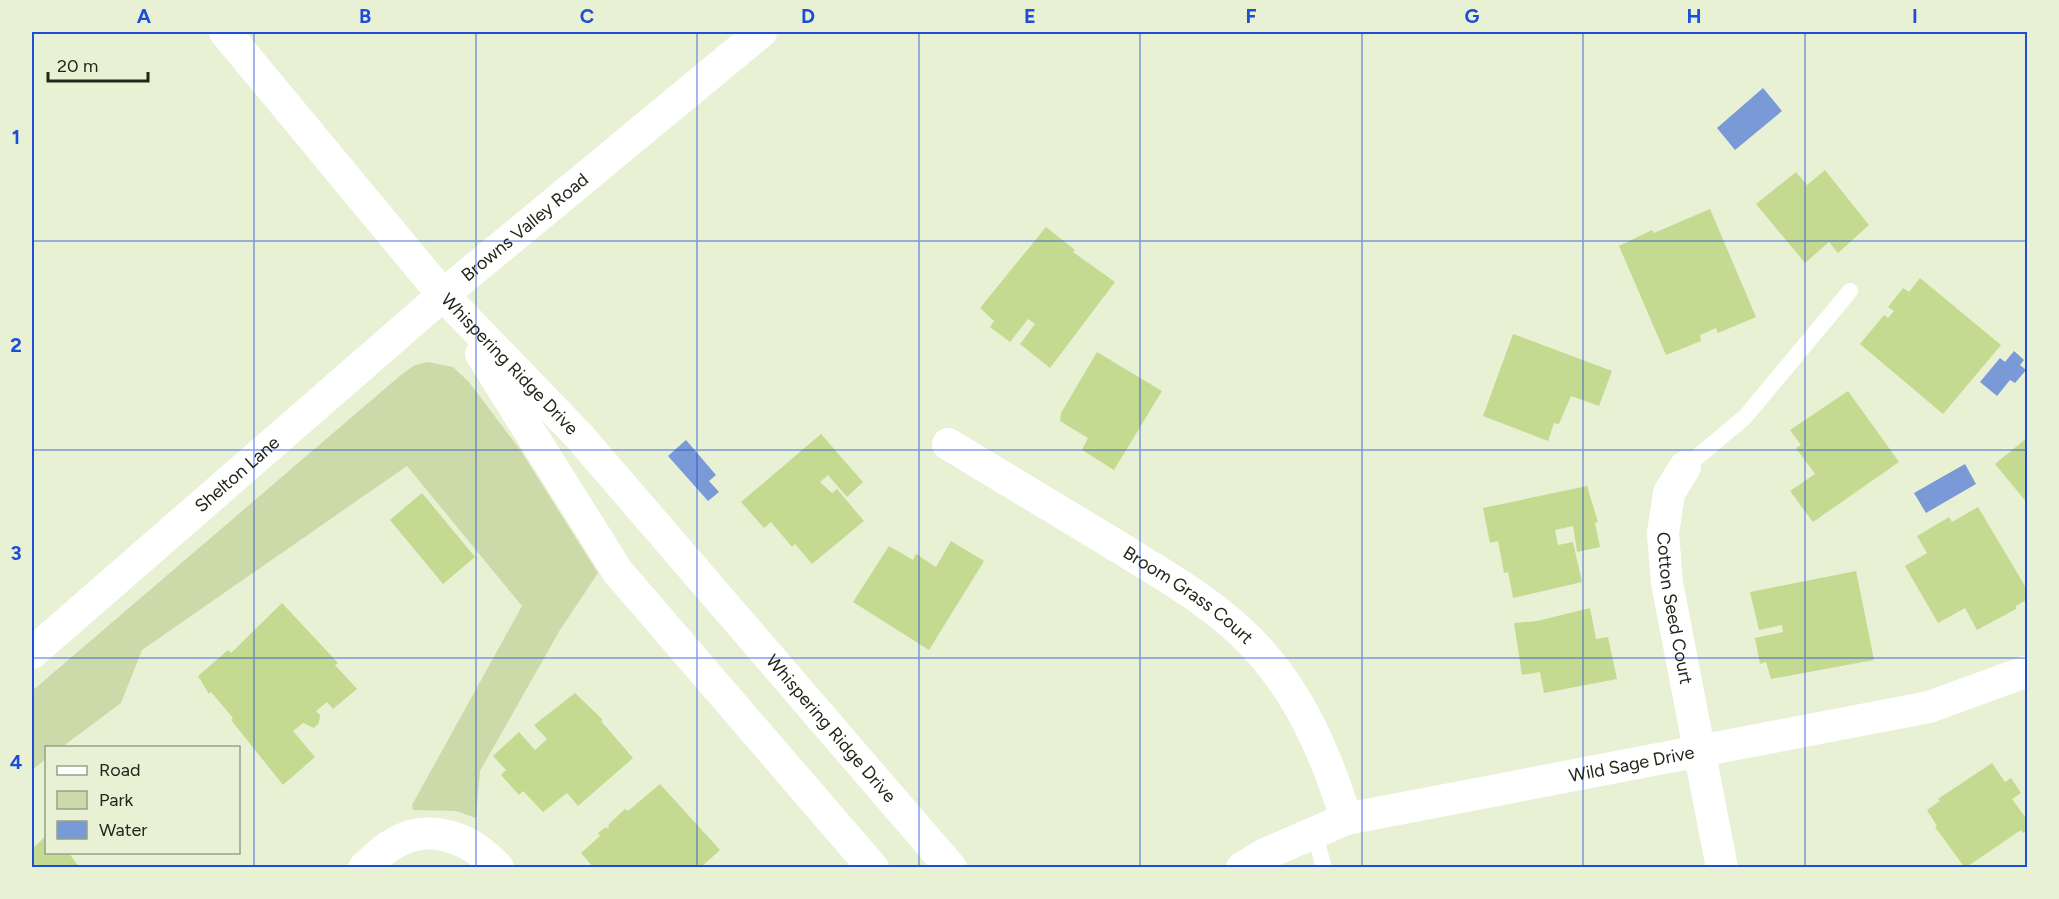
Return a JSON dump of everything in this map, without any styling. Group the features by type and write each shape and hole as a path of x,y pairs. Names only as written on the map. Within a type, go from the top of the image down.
{"street":[{"path":"225,32 443,296"},
{"name":"Browns Valley Road","path":"443,296 761,32"},
{"name":"Shelton Lane","path":"32,653 443,296"},
{"name":"Whispering Ridge Drive","path":"443,296 618,572 873,867"},
{"name":"Whispering Ridge Drive","path":"443,296 579,436 951,867"},
{"name":"Broom Grass Court","path":"948,444 1167,577 1215,609 1255,647 1283,681 1306,717 1332,772 1346,819"},
{"name":"Cotton Seed Court","path":"1684,466 1669,493 1663,534 1667,583 1722,867"},
{"name":"Wild Sage Drive","path":"1242,867 1314,831 1346,819 1929,707 2028,671"},
{"path":"364,867 393,843 408,837 426,834 462,839 482,850 498,867"}],"lane":[{"path":"1684,466 1745,417 1850,291"},
{"path":"1314,831 1324,867"}],"green space":[{"path":"428,362 453,367 469,382 521,451 598,573 560,630 480,771 476,818 456,811 413,810 412,805 522,606 407,466 142,650 121,703 63,746 45,746 45,760 32,770 32,691 415,365"}],"water":[{"path":"1763,88 1782,111 1735,150 1717,128"},
{"path":"2014,351 2024,360 2020,365 2026,370 2015,383 2010,380 1997,396 1980,382 2000,358 2005,362"},
{"path":"686,440 716,475 709,481 719,492 708,501 668,456"},
{"path":"1965,464 1976,484 1926,513 1914,493"}],"building":[{"path":"1825,170 1869,225 1838,253 1829,242 1805,263 1756,204 1796,172 1807,185"},
{"path":"1710,209 1756,317 1718,333 1716,328 1700,335 1701,341 1666,355 1619,246 1652,230 1654,233"},
{"path":"1046,227 1075,250 1073,252 1115,282 1050,368 1020,344 1035,324 1028,319 1010,342 990,327 994,321 980,308"},
{"path":"1920,278 2001,345 1943,414 1860,344 1884,315 1888,318 1894,311 1888,307 1903,288 1909,292"},
{"path":"1513,334 1612,371 1599,406 1571,396 1559,424 1554,423 1548,441 1483,416"},
{"path":"1097,352 1162,391 1114,470 1082,450 1088,438 1060,421 1061,413"},
{"path":"1848,391 1899,462 1813,522 1790,491 1815,474 1796,448 1801,445 1790,430"},
{"path":"821,434 863,482 847,497 828,475 820,482 832,493 837,489 864,521 812,564 795,544 792,547 771,522 764,528 741,502"},
{"path":"2028,437 2028,504 1995,464"},
{"path":"1587,486 1598,522 1595,523 1600,547 1577,552 1573,526 1555,530 1558,545 1573,542 1582,582 1513,598 1508,572 1504,573 1498,541 1490,543 1483,508"},
{"path":"422,493 475,557 443,584 390,520"},
{"path":"1978,507 2028,591 2028,599 2016,606 2016,609 1977,630 1965,608 1938,623 1905,566 1927,553 1917,536 1949,517 1952,522"},
{"path":"951,541 984,561 929,650 853,602 889,546 913,560 916,554 936,567"},
{"path":"1856,571 1874,660 1771,679 1766,662 1760,664 1755,638 1783,632 1782,625 1759,630 1750,592"},
{"path":"282,603 338,663 335,665 357,689 333,709 327,702 316,711 320,715 319,723 314,728 303,723 293,731 315,757 283,785 231,720 233,718 211,692 209,694 198,676 228,650 231,653"},
{"path":"1590,608 1596,639 1608,637 1617,679 1544,693 1540,672 1522,675 1514,623 1537,621"},
{"path":"575,693 603,720 601,721 633,758 578,806 567,793 543,812 523,791 519,795 501,775 506,770 493,756 519,732 535,750 547,739 534,725"},
{"path":"1992,763 2005,782 2011,778 2021,793 2012,799 2028,821 2028,829 2023,833 2021,830 1965,868 1935,827 1937,826 1927,810 1940,801 1938,799"},
{"path":"660,784 720,850 700,868 594,868 581,853 600,836 598,833 606,827 608,829 609,824 625,809 628,811"},
{"path":"45,837 45,854 70,854 80,868 32,868 32,849"}]}
